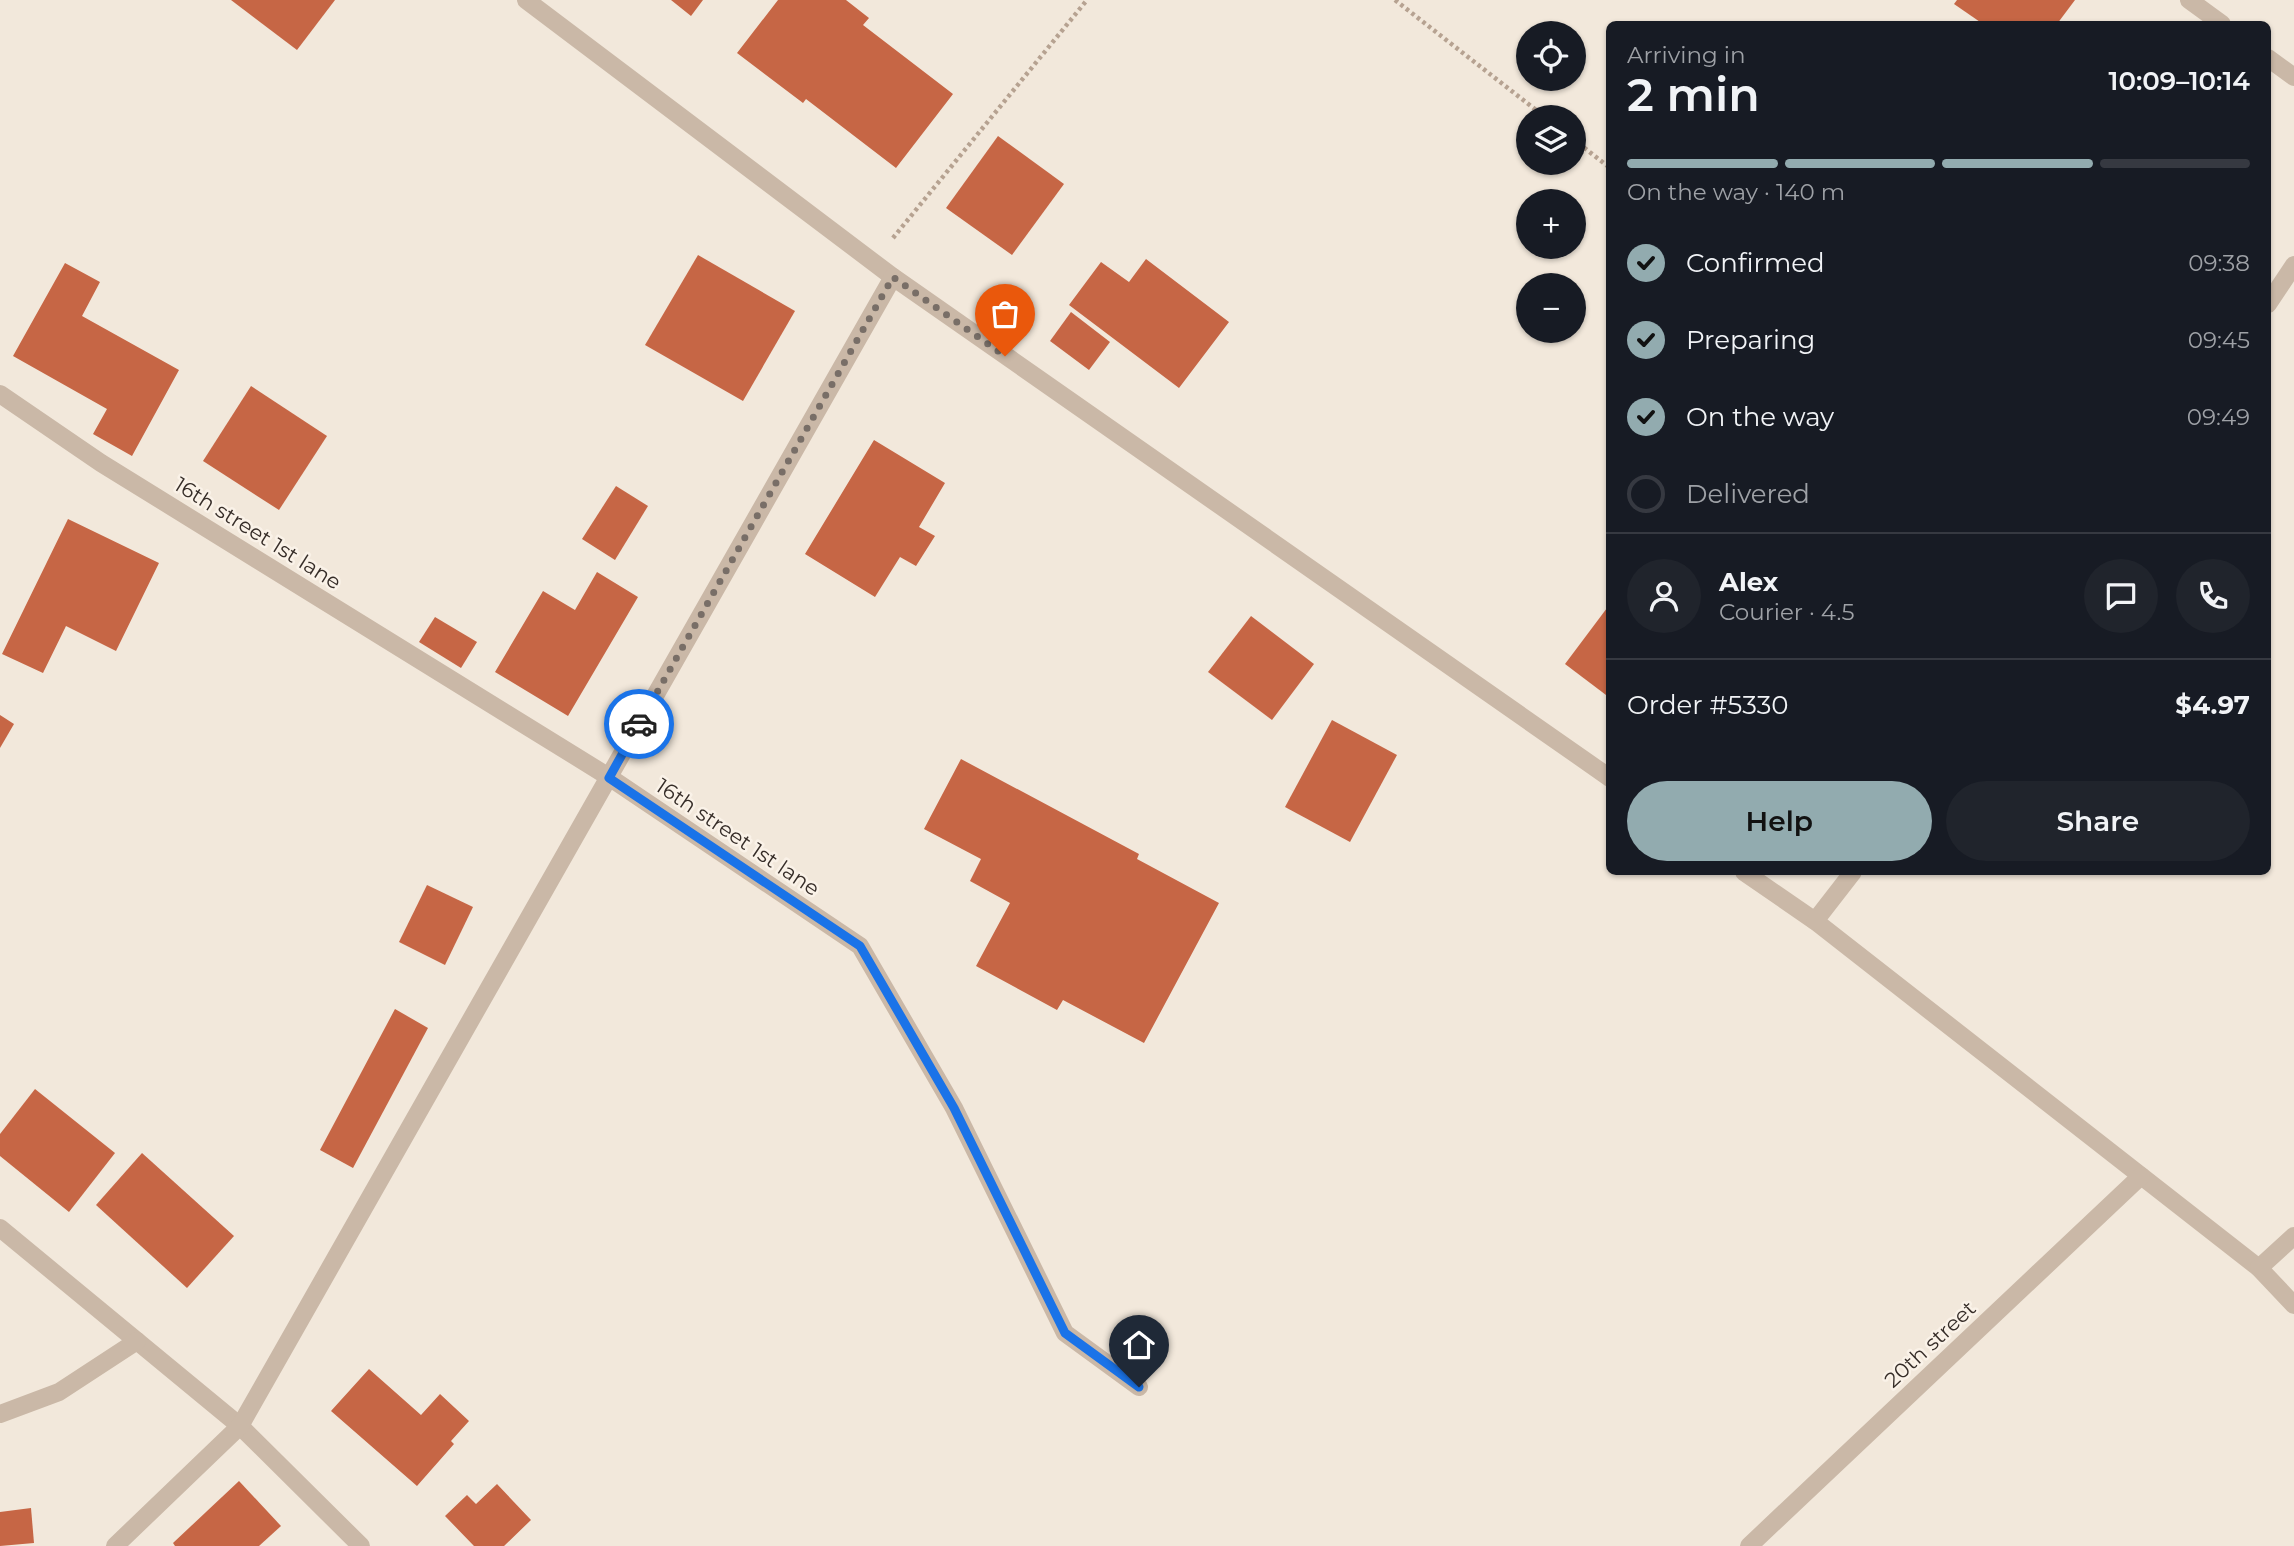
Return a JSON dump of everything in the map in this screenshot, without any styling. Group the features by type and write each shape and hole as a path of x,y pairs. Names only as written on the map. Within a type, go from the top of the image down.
{"street":[{"path":"526,0 893,277 1606,775"},
{"path":"2189,0 2218,21"},
{"path":"2271,60 2294,77"},
{"path":"2271,300 2294,265"},
{"path":"116,1546 240,1426 893,277"},
{"name":"16th street 1st lane","path":"0,394 101,463 609,778 860,946 954,1108 1065,1333 1139,1387"},
{"path":"1748,875 1815,921 2259,1268 2294,1306"},
{"path":"1815,921 1851,875"},
{"name":"20th street","path":"1749,1546 2141,1176"},
{"path":"0,1228 240,1426 361,1546"},
{"path":"2259,1268 2294,1236"},
{"path":"0,1414 59,1392 137,1341"}],"path":[{"path":"873,262 1087,0"},
{"path":"1395,0 1530,105"},
{"path":"1586,149 1606,165"}],"building":[{"path":"231,0 335,0 297,50"},
{"path":"671,0 703,0 691,16"},
{"path":"778,0 846,0 869,18 863,25 953,94 896,168 806,99 803,103 737,53"},
{"path":"1957,0 2075,0 2059,21 1979,21 1954,4"},
{"path":"998,136 1064,184 1012,255 946,208"},
{"path":"698,255 795,311 743,401 645,345"},
{"path":"1146,259 1229,322 1179,388 1069,305 1101,262 1129,282"},
{"path":"65,263 100,282 82,316 179,370 132,456 93,434 107,409 13,356"},
{"path":"1071,312 1110,342 1089,370 1050,341"},
{"path":"251,386 327,436 279,510 203,461"},
{"path":"874,440 945,483 919,527 935,536 916,566 900,557 875,597 805,554"},
{"path":"616,486 648,506 615,560 582,539"},
{"path":"68,519 159,563 116,651 66,626 43,673 2,654"},
{"path":"597,572 638,597 568,716 495,672 543,591 575,610"},
{"path":"1606,609 1606,695 1565,664"},
{"path":"1251,616 1314,664 1272,720 1208,672"},
{"path":"435,617 477,642 461,668 419,642"},
{"path":"0,715 14,724 0,748"},
{"path":"1332,720 1397,755 1350,842 1285,807"},
{"path":"961,759 1139,854 1137,859 1219,903 1144,1043 1063,1000 1057,1010 976,966 1010,903 970,881 981,859 924,829"},
{"path":"427,885 473,907 445,965 399,942"},
{"path":"395,1009 428,1028 353,1168 320,1150"},
{"path":"35,1089 115,1153 69,1212 0,1156 0,1134"},
{"path":"142,1153 234,1236 187,1288 96,1205"},
{"path":"369,1369 421,1415 440,1394 469,1421 451,1441 454,1444 417,1486 331,1411"},
{"path":"239,1481 281,1526 259,1546 175,1546 173,1543"},
{"path":"497,1484 531,1520 504,1546 474,1546 445,1516 467,1495 476,1504"},
{"path":"31,1508 34,1543 0,1546 0,1512"}],"way so far":[{"path":"639,724 893,277 1005,356"}],"route":[{"path":"639,724 609,778 860,946 954,1108 1065,1333 1139,1387"}]}
